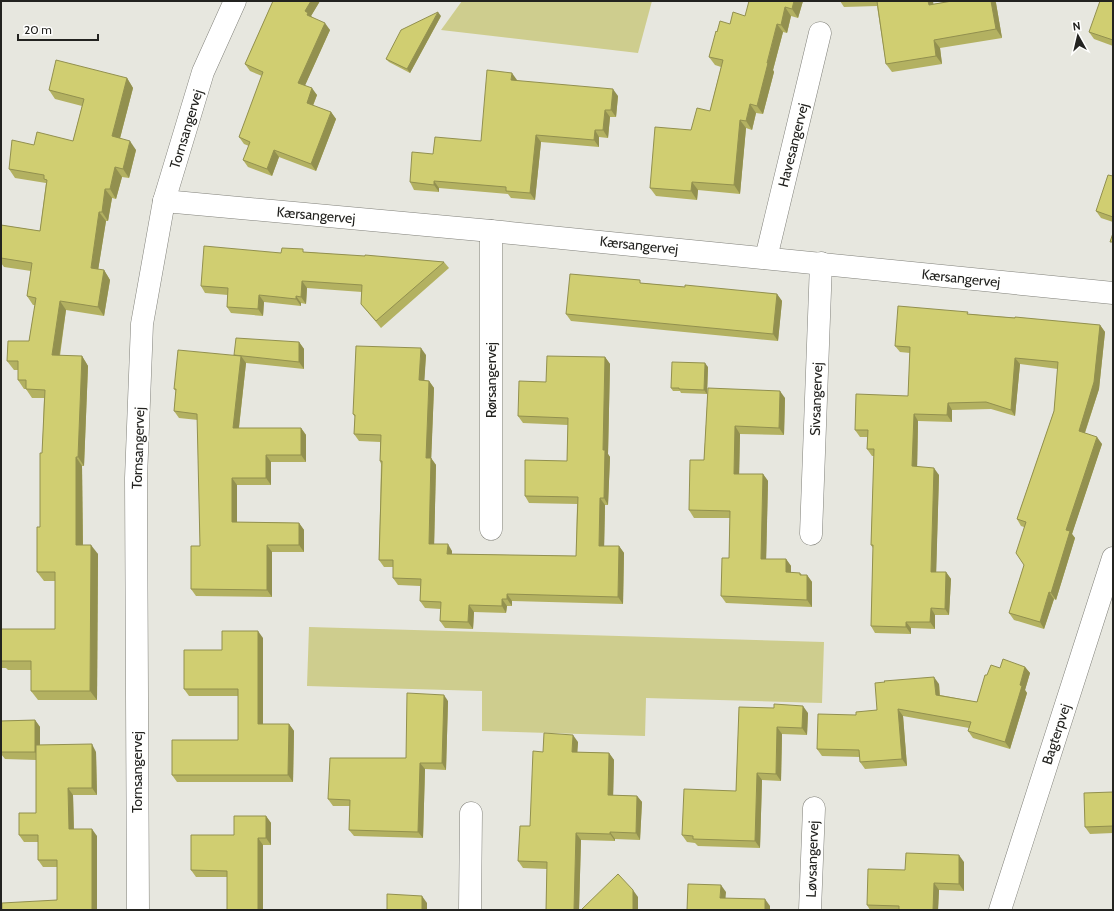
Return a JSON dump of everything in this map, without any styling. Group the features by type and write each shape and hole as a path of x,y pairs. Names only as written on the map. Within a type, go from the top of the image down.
{"street":[{"name":"Tornsangervej","path":"138,910 136,478 142,324 164,201 203,72 235,1"},
{"name":"Havesangervej","path":"766,258 820,33"},
{"name":"Kærsangervej","path":"164,201 491,231 1113,293"},
{"name":"Rørsangervej","path":"491,231 491,529"},
{"name":"Sivsangervej","path":"811,534 821,264"},
{"name":"Bagterpvej","path":"1000,910 1113,558"},
{"name":"Løvsangervej","path":"810,910 814,808"},
{"path":"470,910 471,813"}],"shaded area":[{"path":"462,1 652,1 638,53 441,30"},
{"path":"309,627 824,642 822,703 646,698 645,736 482,731 482,691 307,686"}],"building":[{"path":"273,1 311,1 305,11 308,13 307,15 325,23 298,83 312,88 307,103 331,112 311,164 274,150 267,169 243,160 250,142 239,137 263,72 245,64"},
{"path":"749,1 794,1 792,9 785,7 781,25 777,24 757,106 750,104 746,121 740,120 734,185 692,182 691,191 650,188 655,127 691,130 697,108 710,111 723,60 709,57 716,31 717,32 720,21 730,24 733,12 745,16"},
{"path":"877,1 928,1 929,5 952,1 991,1 996,29 934,40 936,56 886,64"},
{"path":"1100,1 1113,1 1113,40 1089,32"},
{"path":"438,12 407,69 386,59 401,30"},
{"path":"56,60 127,78 112,136 130,141 123,169 115,167 110,189 105,189 102,212 99,212 91,268 104,270 98,307 60,301 52,355 82,356 78,457 76,457 76,545 91,545 90,691 31,691 31,661 1,661 1,629 55,629 55,572 37,572 37,527 40,527 40,453 42,453 45,390 26,389 26,380 18,380 18,361 7,361 8,341 29,341 36,298 27,296 32,263 1,258 1,225 40,231 47,180 44,179 44,175 9,169 12,140 34,145 37,132 73,141 84,99 49,90"},
{"path":"487,70 512,73 511,80 613,89 611,110 605,110 603,130 595,130 594,140 536,135 530,193 506,191 506,187 434,181 434,185 410,182 412,152 433,154 435,137 481,141"},
{"path":"1108,175 1113,176 1113,217 1096,211"},
{"path":"1113,233 1113,242 1110,242"},
{"path":"204,246 281,253 282,248 303,249 303,252 365,255 444,262 376,321 361,304 362,285 302,281 301,297 296,296 296,299 259,295 258,309 227,307 228,288 201,286"},
{"path":"570,274 640,280 640,283 685,287 685,285 777,294 773,334 566,314"},
{"path":"898,306 968,312 967,314 1100,325 1094,382 1079,431 1097,437 1066,530 1070,531 1051,593 1049,592 1040,622 1009,613 1024,565 1016,553 1026,522 1017,519 1054,411 1058,362 1015,358 1011,410 986,402 948,403 947,415 914,414 912,466 934,468 931,572 946,572 945,609 931,608 930,622 906,622 906,627 871,626 873,545 871,545 874,449 867,449 868,430 855,430 856,394 908,396 910,347 895,346"},
{"path":"236,338 299,342 299,362 234,355"},
{"path":"356,346 421,348 419,380 429,381 426,458 431,458 429,544 448,544 447,554 576,556 578,497 525,496 525,460 567,461 568,418 518,416 519,381 546,382 547,356 605,357 603,450 605,450 604,498 600,498 599,546 619,546 618,597 507,594 507,599 502,599 502,606 469,605 468,622 440,621 441,602 420,601 421,579 393,578 393,560 379,560 382,461 380,461 381,435 354,434 355,415 353,414"},
{"path":"178,350 241,356 233,428 301,428 301,455 266,455 266,478 232,478 232,522 299,523 299,545 267,545 267,590 191,589 191,546 200,546 197,414 174,411 176,389 174,389"},
{"path":"672,362 705,363 704,390 671,388"},
{"path":"708,388 780,391 779,428 735,426 734,474 763,474 761,559 786,559 786,572 807,575 807,600 721,596 722,558 729,558 730,511 689,510 690,460 704,460"},
{"path":"222,631 258,631 258,724 289,724 288,775 172,775 172,740 238,740 238,689 184,689 184,650 222,650"},
{"path":"1003,659 1025,667 1020,685 1022,686 1005,742 968,731 971,722 898,709 902,759 860,762 859,750 817,749 818,714 856,715 856,712 877,710 875,683 934,677 936,695 977,702 985,675 987,675 991,665 1000,668"},
{"path":"407,693 444,695 442,763 420,763 418,832 349,830 350,800 328,799 330,758 406,758"},
{"path":"774,704 803,706 802,728 777,727 776,774 757,773 755,841 693,839 693,836 682,835 684,789 736,791 739,707 774,708"},
{"path":"35,720 35,752 1,752 1,721"},
{"path":"544,733 573,735 572,752 609,753 608,795 637,796 636,833 576,833 574,910 546,910 547,862 518,861 520,826 530,826 533,751 543,752"},
{"path":"92,744 92,788 68,788 69,829 92,829 92,910 2,910 2,903 57,900 57,860 38,860 38,835 19,835 19,813 36,813 36,745"},
{"path":"1113,792 1113,826 1085,827 1084,793"},
{"path":"234,816 266,816 266,838 258,838 258,910 227,910 227,871 191,870 191,835 234,835"},
{"path":"906,853 959,855 959,884 934,883 933,910 899,910 899,906 867,905 868,869 905,870"},
{"path":"618,874 633,890 633,910 581,910"},
{"path":"688,884 721,885 720,898 765,899 765,910 687,910"},
{"path":"387,894 422,896 422,910 387,910"}]}
